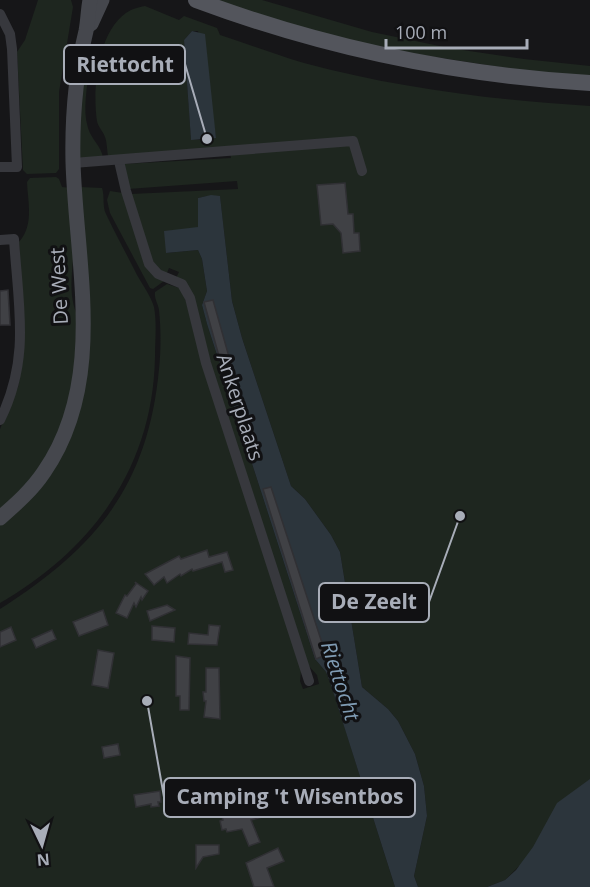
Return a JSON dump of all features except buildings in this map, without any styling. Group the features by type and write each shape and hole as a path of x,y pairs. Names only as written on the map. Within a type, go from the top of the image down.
{"main road":[{"name":"De West","path":"0,518 25,496 44,472 64,437 76,400 82,365 83,327 72,109 90,0"},
{"name":"De West","path":"87,28 94,20 102,0"},
{"path":"196,0 241,17 305,36 430,65 590,83"}],"street":[{"path":"0,14 10,34 12,49 17,166 0,167"},
{"path":"73,163 353,141 362,171"},
{"name":"Ankerplaats","path":"119,160 126,191 149,264 158,274 182,284 190,298 206,363 309,681"},
{"path":"0,240 14,239 21,339 18,372 0,420"}],"shaded area":[{"path":"38,0 71,0 73,7 59,92 59,169 56,173 27,174 23,170 17,52 25,40"},
{"path":"209,0 262,0 372,32 449,48 590,66 590,78 565,77 370,47"},
{"path":"145,6 179,20 184,16 217,28 220,35 294,60 339,72 446,92 590,106 590,840 519,866 505,880 487,887 418,887 414,876 427,816 424,786 415,754 398,721 388,709 362,687 340,552 331,535 305,499 291,486 232,301 220,197 207,196 198,198 198,227 166,253 198,250 202,259 207,291 202,305 207,324 315,659 326,672 334,694 395,887 0,887 0,609 64,562 90,537 111,510 129,480 143,447 153,410 159,369 160,325 155,292 167,284 182,289 301,670 300,681 303,689 319,684 317,675 307,664 209,362 196,312 176,278 179,272 169,268 166,275 152,263 131,194 238,189 237,181 128,189 124,164 231,158 229,147 108,156 106,139 98,123 97,76 104,44 120,18 131,10","holes":["192,31 198,31 216,137 201,140 191,139 184,40"]},
{"path":"88,70 86,121 89,132 101,150 103,158 83,159 78,156 84,73"},
{"path":"56,177 62,187 71,188 74,246 72,291 78,317 73,399 46,462 0,512 0,429 18,387 24,351 19,242 27,228 28,221 27,182 30,178"},
{"path":"80,187 102,188 106,214 153,303 156,332 152,397 143,434 130,469 112,501 63,557 0,603 0,523 79,412"},
{"path":"110,191 123,193 139,243 164,281 153,289 150,288 110,213 107,200"}],"water":[{"path":"192,31 205,34 216,138 191,140 184,40"},
{"path":"211,195 220,196 232,301 291,486 305,499 331,535 340,552 362,687 388,709 398,721 415,754 424,786 427,816 414,876 418,887 395,887 330,682 326,672 315,659 207,324 202,305 207,291 202,259 198,250 166,253 164,231 198,227 198,198"},
{"path":"590,779 590,887 487,887 505,880 516,870 533,847 557,803"}],"place":[{"name":"Riettocht","path":"207,139"},
{"name":"De Zeelt","path":"460,516"},
{"name":"Camping 't Wisentbos","path":"147,701"}]}
